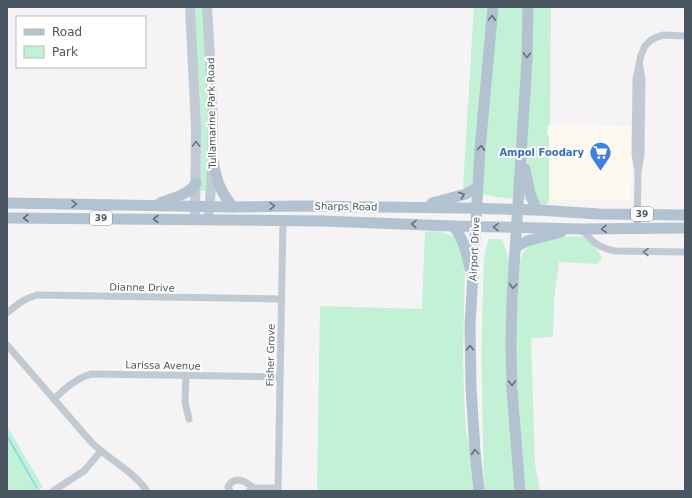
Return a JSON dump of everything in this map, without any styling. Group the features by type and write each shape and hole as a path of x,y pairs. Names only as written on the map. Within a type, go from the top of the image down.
{"main road":[{"name":"Airport Drive","path":"479,491 471,380 470,326 480,149 492,7"},
{"path":"520,491 512,390 511,344 527,60 528,7"},
{"path":"522,152 530,194 537,210"},
{"path":"213,161 215,174 220,188 232,207"},
{"path":"154,205 184,194 196,183"},
{"path":"417,207 466,194 478,186"},
{"name":"Sharps Road","path":"7,203 232,207 417,207 685,215"},
{"name":"Sharps Road","path":"7,218 283,220 576,229 685,228"},
{"path":"453,226 458,231 461,238 473,280"},
{"path":"516,247 527,242 576,229"}],"street":[{"name":"Tullamarine Park Road","path":"190,7 196,127 195,219"},
{"name":"Tullamarine Park Road","path":"207,7 213,118 213,161 208,219"},
{"path":"636,228 638,171 635,154 636,79 643,50 651,40 659,36 685,36"},
{"name":"Fisher Grove","path":"278,490 283,220"},
{"path":"576,229 600,247 607,250 685,252"},
{"name":"Dianne Drive","path":"7,313 21,301 37,295 281,299"},
{"path":"7,346 92,443 137,479 147,491"},
{"name":"Larissa Avenue","path":"54,399 74,381 91,374 280,378"},
{"path":"186,376 185,402 189,419"},
{"path":"53,491 84,471 101,451"},
{"path":"230,491 228,487 230,482 234,480 249,484 251,490 278,490"}],"shaded area":[{"path":"547,125 632,126 631,199 549,200 549,136 547,134"}],"green space":[{"path":"194,7 203,7 209,131 209,191 199,191"},
{"path":"474,7 551,7 550,125 548,126 547,134 549,136 549,200 546,205 542,205 539,202 491,196 465,190 463,186"},
{"path":"436,231 455,237 462,247 465,268 463,352 464,396 466,430 475,491 317,491 320,306 422,309 425,232"},
{"path":"575,236 583,237 595,247 602,258 598,264 559,262 554,300 553,337 531,338 535,464 540,491 525,491 518,417 516,335 519,263 528,246 548,238"},
{"path":"489,239 502,239 508,255 510,268 517,491 484,491 482,318 484,258"},
{"path":"7,426 43,487 38,491 7,491"}],"waterway":[{"path":"7,436 37,488"}],"place":[{"name":"Ampol Foodary","path":"600,172"}]}
